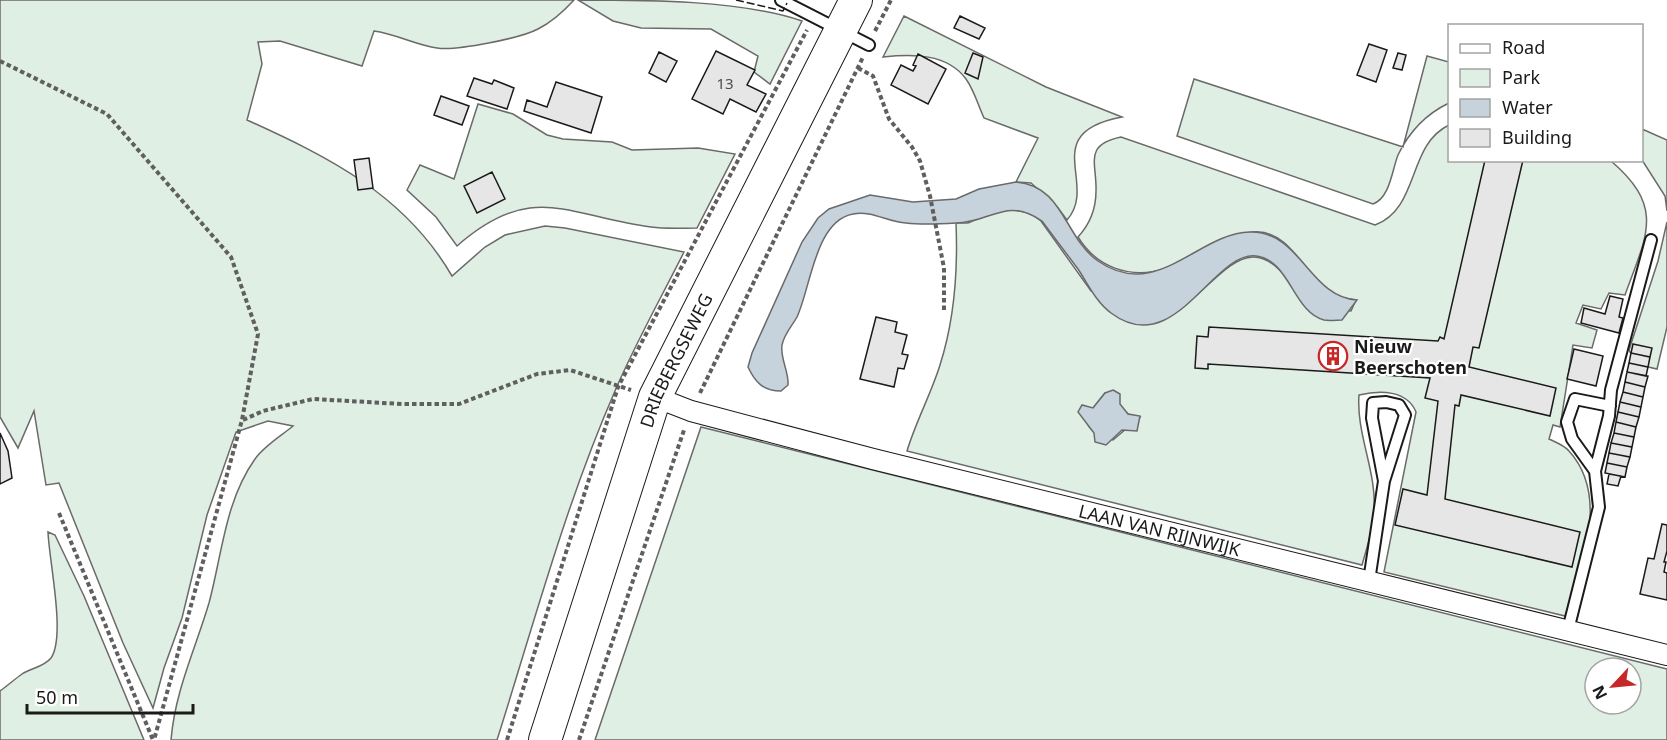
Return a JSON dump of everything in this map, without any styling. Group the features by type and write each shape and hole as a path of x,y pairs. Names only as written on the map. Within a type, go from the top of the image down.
{"main road":[{"name":"DRIEBERGSEWEG","path":"544,740 655,397 855,0"}],"street":[{"name":"LAAN VAN RIJNWIJK","path":"655,397 691,411 1667,655"}],"lane":[{"path":"781,0 869,45"},
{"path":"1568,630 1599,507 1595,471 1610,406 1611,390 1651,240"},
{"path":"1595,471 1572,439 1567,422 1575,399 1610,406"},
{"path":"1369,581 1384,481 1405,415 1399,405 1386,402 1373,403 1372,418 1384,481"}],"path":[{"path":"869,45 891,0"},
{"name":"DRIEBERGSEWEG","path":"579,740 691,411 869,45"},
{"path":"0,61 107,114 231,257 258,334 242,420 154,740"},
{"path":"858,68 873,76 889,119 912,147 920,161 930,196 935,232 944,268 944,310"},
{"path":"242,420 263,411 313,399 459,404 537,374 570,370 618,387"},
{"path":"59,513 154,740"}],"green space":[{"path":"0,0 574,0 548,23 530,33 473,46 437,48 374,31 362,66 280,41 258,42 262,64 247,120 336,164 388,201 412,223 452,276 485,247 505,235 545,226 684,252 631,356 597,433 552,564 497,740 171,740 181,688 209,603 237,492 259,454 293,426 268,421 236,432 207,515 182,618 153,708 123,643 59,483 46,485 34,411 18,448 0,417"},
{"path":"578,0 663,1 722,5 777,14 802,21 770,84 754,72 758,56 711,29 641,28 613,21"},
{"path":"904,16 1046,87 1122,117 1097,125 1082,135 1076,147 1075,206 1067,220 1058,208 1031,183 1016,182 1038,138 984,118 969,83 958,70 949,64 928,57 883,57"},
{"path":"1427,56 1448,62 1448,104 1426,118 1413,131 1404,145"},
{"path":"1194,79 1402,147 1387,190 1379,201 1373,204 1177,136"},
{"path":"478,104 513,114 547,135 563,139 612,142 632,150 698,148 735,154 697,228 651,227 573,211 529,208 507,214 483,226 457,246 436,217 407,190 420,165 454,179"},
{"path":"1448,126 1448,162 1612,162 1639,193 1645,208 1644,239 1625,295 1609,293 1601,309 1583,305 1576,323 1597,330 1592,348 1573,345 1560,427 1553,425 1549,439 1567,449 1581,469 1588,489 1590,510 1585,554 1565,616 1384,572 1416,412 1406,399 1392,393 1376,392 1359,395 1360,424 1374,496 1370,538 1362,565 907,451 936,376 949,331 956,277 956,223 968,223 996,211 1014,210 1030,213 1041,221 1091,291 1160,321 1181,308 1234,264 1250,257 1266,260 1284,275 1304,305 1351,311 1356,300 1330,293 1287,245 1266,233 1253,232 1228,238 1176,265 1152,272 1127,271 1105,263 1086,248 1078,237 1092,216 1095,204 1094,164 1097,150 1109,140 1121,137 1375,225 1389,217 1400,205 1426,147 1436,134","holes":["1105,393 1128,414 1140,417 1113,440 1092,430 1085,418"]},
{"path":"1643,129 1667,140 1667,211 1665,196 1643,162"},
{"path":"1667,222 1667,327 1657,369 1636,364 1629,350 1658,261"},
{"path":"701,427 1615,656 1583,656 1583,716 1643,716 1643,663 1667,669 1667,740 595,740"},
{"path":"48,532 55,535 84,596 144,740 0,740 0,691 22,674 48,661 55,647 56,598"}],"water":[{"path":"1016,182 1032,186 1044,193 1054,202 1087,251 1098,261 1119,272 1139,274 1158,270 1231,235 1250,232 1267,235 1281,242 1294,252 1327,288 1341,296 1357,300 1342,320 1324,320 1305,307 1277,267 1256,256 1240,259 1224,270 1174,315 1155,324 1134,324 1111,313 1101,304 1042,221 1029,214 1008,211 968,222 925,224 899,222 860,213 840,219 822,242 797,317 782,345 788,385 781,391 775,391 760,385 748,367 752,353 802,242 818,218 829,209 870,195 913,202 956,199 979,189"},
{"path":"1113,390 1120,394 1120,404 1128,414 1140,416 1137,431 1122,430 1106,445 1095,442 1094,433 1078,412 1082,405 1093,408 1105,393"}],"building":[{"path":"960,16 985,28 979,39 954,28"},
{"path":"1369,44 1387,50 1376,82 1357,75"},
{"path":"716,51 755,70 747,85 766,94 756,112 730,99 723,114 692,99"},
{"path":"659,52 677,61 666,82 649,73"},
{"path":"973,53 983,57 978,79 965,73"},
{"path":"1398,53 1406,55 1402,70 1393,68"},
{"path":"918,54 946,69 928,104 891,85 901,65 913,71"},
{"path":"474,78 492,84 494,80 514,88 507,109 467,96"},
{"path":"556,82 602,97 591,133 524,111 527,100 547,107"},
{"path":"441,96 469,106 462,125 434,115"},
{"path":"369,158 373,188 358,190 354,160"},
{"name":"Nieuw Beerschoten","path":"1485,162 1523,162 1479,348 1473,347 1469,367 1556,388 1550,416 1461,395 1459,406 1455,405 1445,499 1580,532 1572,567 1395,525 1403,489 1427,495 1438,401 1425,398 1430,378 1208,364 1208,369 1195,368 1197,336 1208,337 1209,327 1438,341 1440,337 1444,339"},
{"path":"492,172 505,199 477,213 464,186"},
{"path":"1610,296 1623,299 1619,317 1623,318 1619,333 1581,323 1584,308 1605,314"},
{"path":"876,317 897,322 895,332 907,335 902,354 908,355 904,369 898,368 894,387 860,379"},
{"path":"1633,344 1652,348 1650,357 1631,353"},
{"path":"1574,349 1603,356 1596,386 1567,379"},
{"path":"1631,353 1650,357 1648,367 1629,363"},
{"path":"1629,363 1648,367 1646,376 1627,372"},
{"path":"1627,372 1648,376 1645,387 1625,382"},
{"path":"1625,382 1645,387 1643,397 1623,392"},
{"path":"1623,392 1643,397 1641,407 1620,402"},
{"path":"1620,402 1641,407 1639,417 1618,412"},
{"path":"1618,412 1639,417 1636,427 1616,422"},
{"path":"1616,422 1636,427 1634,437 1614,433"},
{"path":"0,433 8,451 12,478 0,484"},
{"path":"1614,433 1634,437 1632,447 1611,443"},
{"path":"1611,443 1632,447 1630,457 1609,453"},
{"path":"1609,453 1630,457 1627,467 1607,463"},
{"path":"1607,463 1627,467 1625,477 1605,473"},
{"path":"1609,474 1621,476 1618,486 1607,484"},
{"path":"1662,524 1667,525 1664,572 1667,573 1667,600 1640,594 1648,558 1654,559"}],"fence":[{"path":"736,0 783,11 787,3"}],"place":[{"name":"Nieuw Beerschoten","path":"1333,356"}]}
